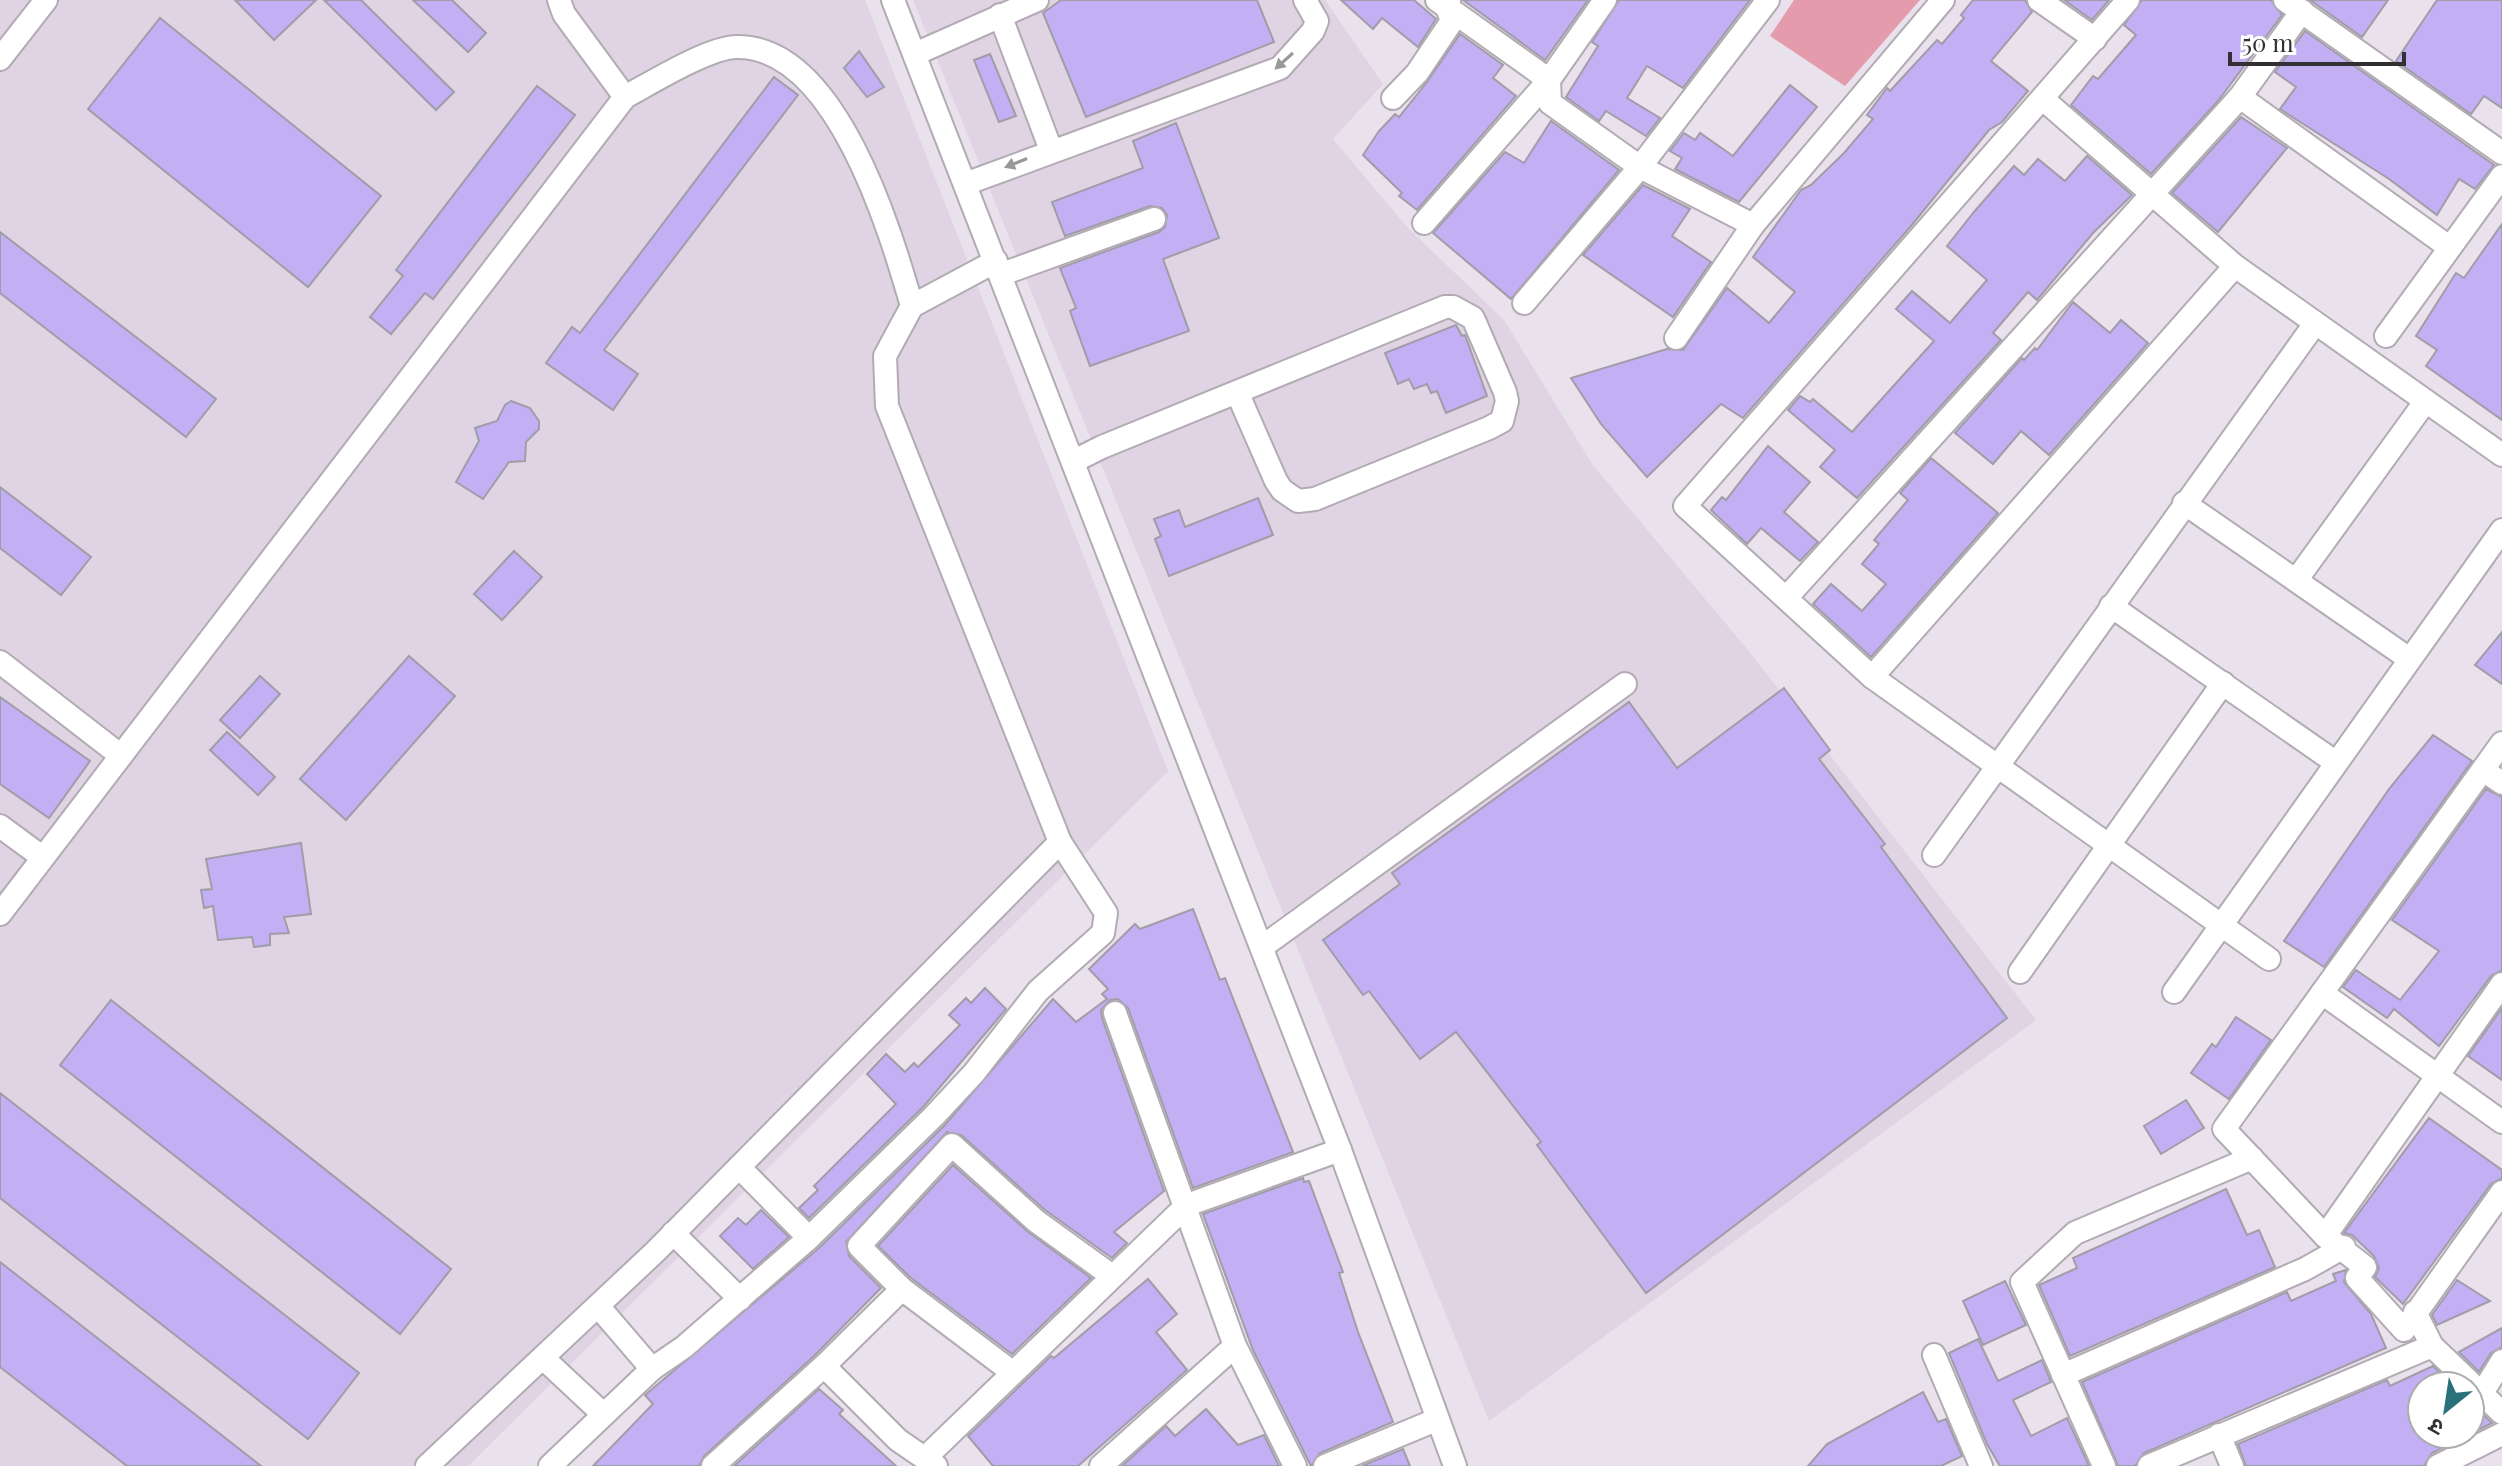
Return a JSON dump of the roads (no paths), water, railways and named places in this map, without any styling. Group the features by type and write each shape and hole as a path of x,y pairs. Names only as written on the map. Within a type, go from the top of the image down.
{"street":[{"path":"0,59 46,0"},
{"path":"559,0 564,14 625,97"},
{"path":"893,0 1340,1150 1455,1466"},
{"path":"915,54 1037,0"},
{"path":"965,184 1280,68 1313,31 1317,21 1305,0"},
{"path":"1424,223 1549,80 1605,0"},
{"path":"1524,303 1640,167 1768,0"},
{"path":"1676,338 1753,225 1943,0"},
{"path":"2039,0 2095,39"},
{"path":"2128,0 2044,100 1685,506 1872,677 2269,959"},
{"path":"1444,2 1549,80"},
{"path":"1393,98 1417,73 1452,21 1444,2"},
{"path":"1786,598 2240,97 2293,6 2502,153"},
{"path":"1000,15 1051,150"},
{"path":"0,914 625,97 693,61 734,46 768,51 816,90 857,151 889,226 912,306"},
{"path":"1549,80 1550,103 1640,167 1753,225"},
{"path":"2240,97 2449,247"},
{"path":"2044,100 2235,266 2314,325 2502,455"},
{"path":"2386,336 2502,176"},
{"path":"550,1466 652,1369 740,1299 809,1238 964,1084 1038,991 1103,933 1106,913 1060,842 887,406 885,356 912,306 999,268 1154,219"},
{"path":"1872,677 2235,266"},
{"path":"1074,461 1237,392 1437,309 1453,307 1473,318 1507,401 1502,421 1489,428 1315,499 1298,501 1282,490 1276,481 1237,392"},
{"path":"1934,855 2314,325"},
{"path":"2297,579 2425,402"},
{"path":"2184,503 2408,658"},
{"path":"2174,992 2408,658 2502,530"},
{"path":"2111,606 2335,762"},
{"path":"0,662 120,755"},
{"path":"2020,972 2223,683"},
{"path":"1262,947 1625,684"},
{"path":"2502,743 2224,1129 2334,1242 2365,1267 2357,1278 2404,1330 2502,1192"},
{"path":"2483,770 2502,783"},
{"path":"0,826 42,857"},
{"path":"427,1466 673,1233 1060,842"},
{"path":"2063,1375 2305,1269 2334,1242 2436,1075 2502,984"},
{"path":"2322,993 2502,1122"},
{"path":"1115,1013 1187,1205 1235,1346 1295,1466"},
{"path":"1012,1372 902,1289 859,1246 952,1145 1036,1221 1112,1276"},
{"path":"824,1366 898,1440 931,1462 1012,1372 1187,1205 1340,1150"},
{"path":"2104,1466 2022,1282 2075,1233 2252,1158"},
{"path":"739,1167 809,1238"},
{"path":"673,1233 740,1299"},
{"path":"720,1464 902,1289"},
{"path":"598,1306 652,1369"},
{"path":"2415,1312 2432,1346 2458,1370"},
{"path":"1101,1466 1235,1346"},
{"path":"2149,1466 2432,1346"},
{"path":"1934,1355 1981,1466"},
{"path":"543,1358 603,1414"},
{"path":"2486,1387 2502,1361"},
{"path":"2486,1397 2502,1413"},
{"path":"1325,1466 1436,1420"},
{"path":"2438,1466 2502,1434"},
{"path":"2219,1435 2232,1466"}]}
